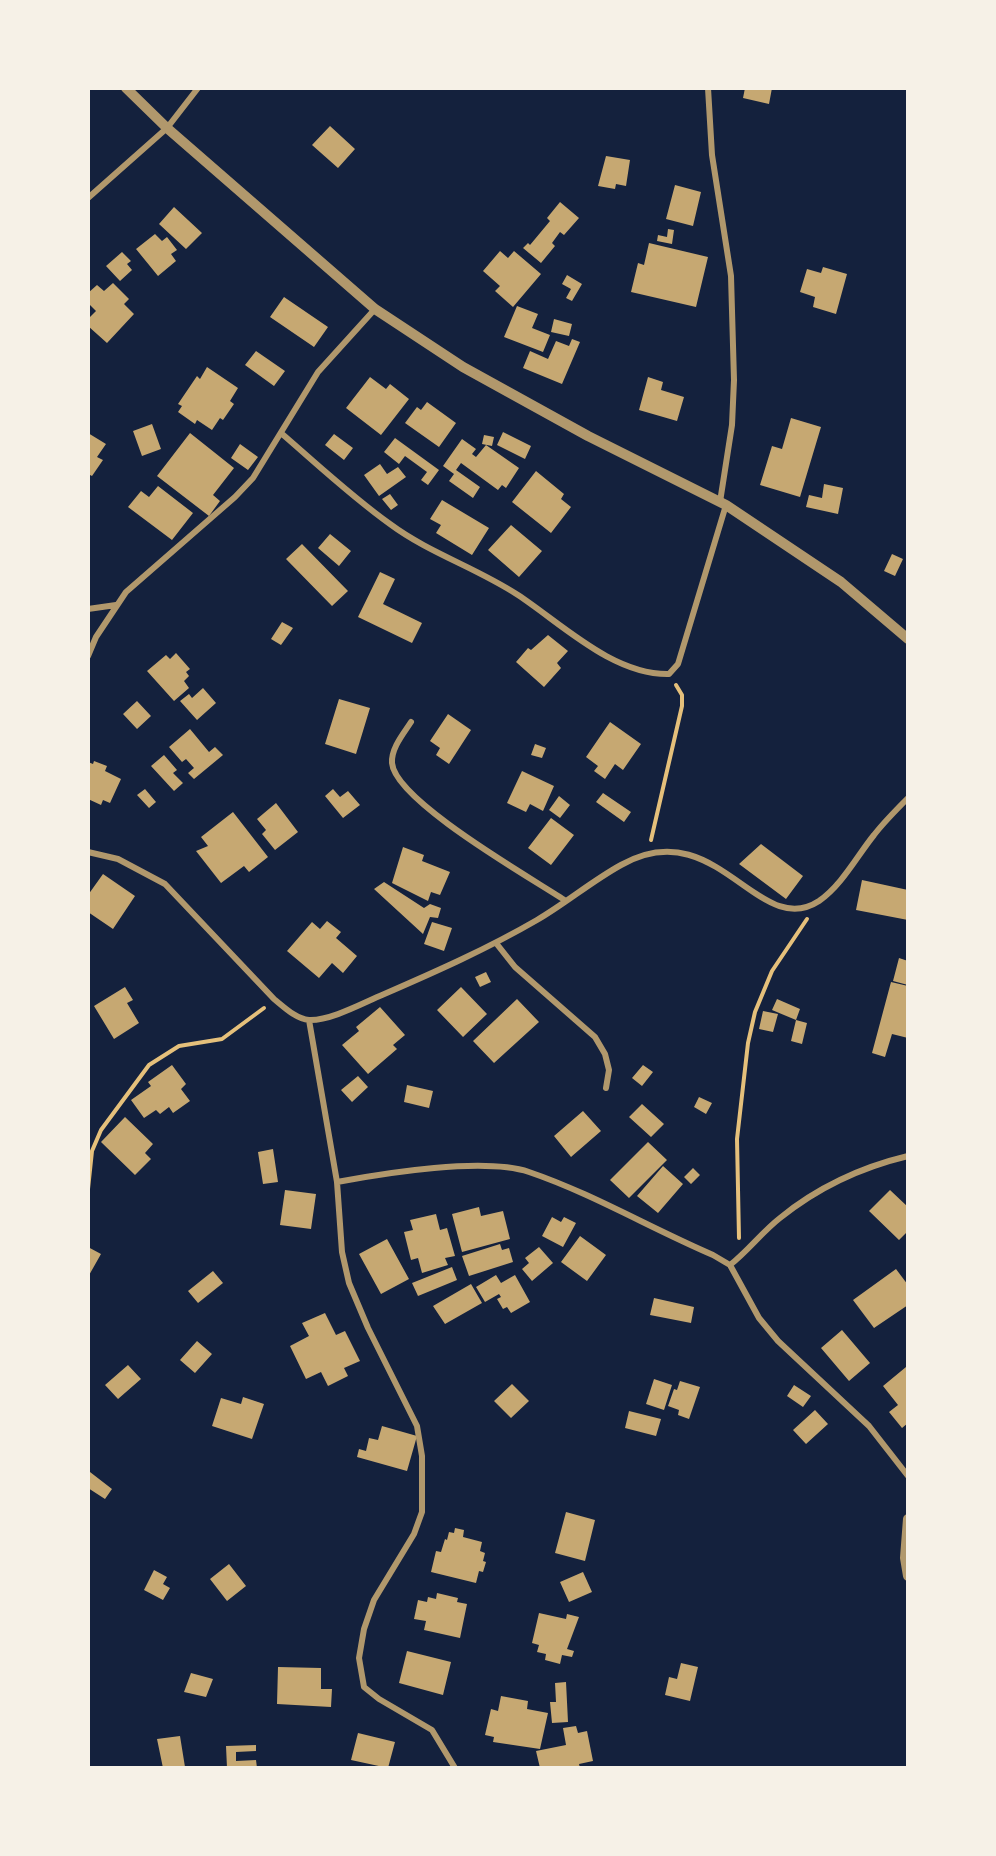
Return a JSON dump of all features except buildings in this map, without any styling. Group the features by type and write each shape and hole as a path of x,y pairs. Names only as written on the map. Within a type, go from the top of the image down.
{"street":[{"path":"126,88 167,128 375,309 463,367 588,436 723,503 841,582 908,639"},
{"path":"88,198 167,128 198,88"},
{"path":"281,433 390,524 425,547 515,594 614,659 644,671 669,674 678,664 723,503 732,426 734,380 731,276 712,155 708,88"},
{"path":"88,656 96,637 126,592 235,497 253,478 318,372 375,309"},
{"path":"88,609 116,605"},
{"path":"411,722 396,747 392,763 398,777 410,792 431,812 566,901"},
{"path":"88,852 118,859 165,884 274,999 293,1014 309,1020 343,1011 496,943 622,864 648,853 670,850 698,856 778,907 798,910 819,901 835,886 875,834 908,798"},
{"path":"496,943 515,967 595,1037 605,1054 609,1070 606,1088"},
{"path":"309,1020 337,1182 342,1252 349,1283 368,1328 417,1426 424,1489 422,1512 414,1534 374,1600 364,1629 359,1658 364,1687 379,1700 432,1730 455,1767"},
{"path":"730,1265 778,1219 811,1195 845,1178 908,1156"},
{"path":"337,1182 372,1175 474,1166 528,1171 713,1255 730,1265 759,1318 778,1341 869,1426 908,1476"},
{"path":"908,1519 905,1558 908,1576"}],"path":[{"path":"648,853 683,699 669,674"},
{"path":"741,1256 738,1231 737,1139 748,1043 755,1012 772,971 819,901"},
{"path":"88,1189 92,1151 101,1130 149,1065 179,1046 209,1042 233,1033 274,999"}]}
